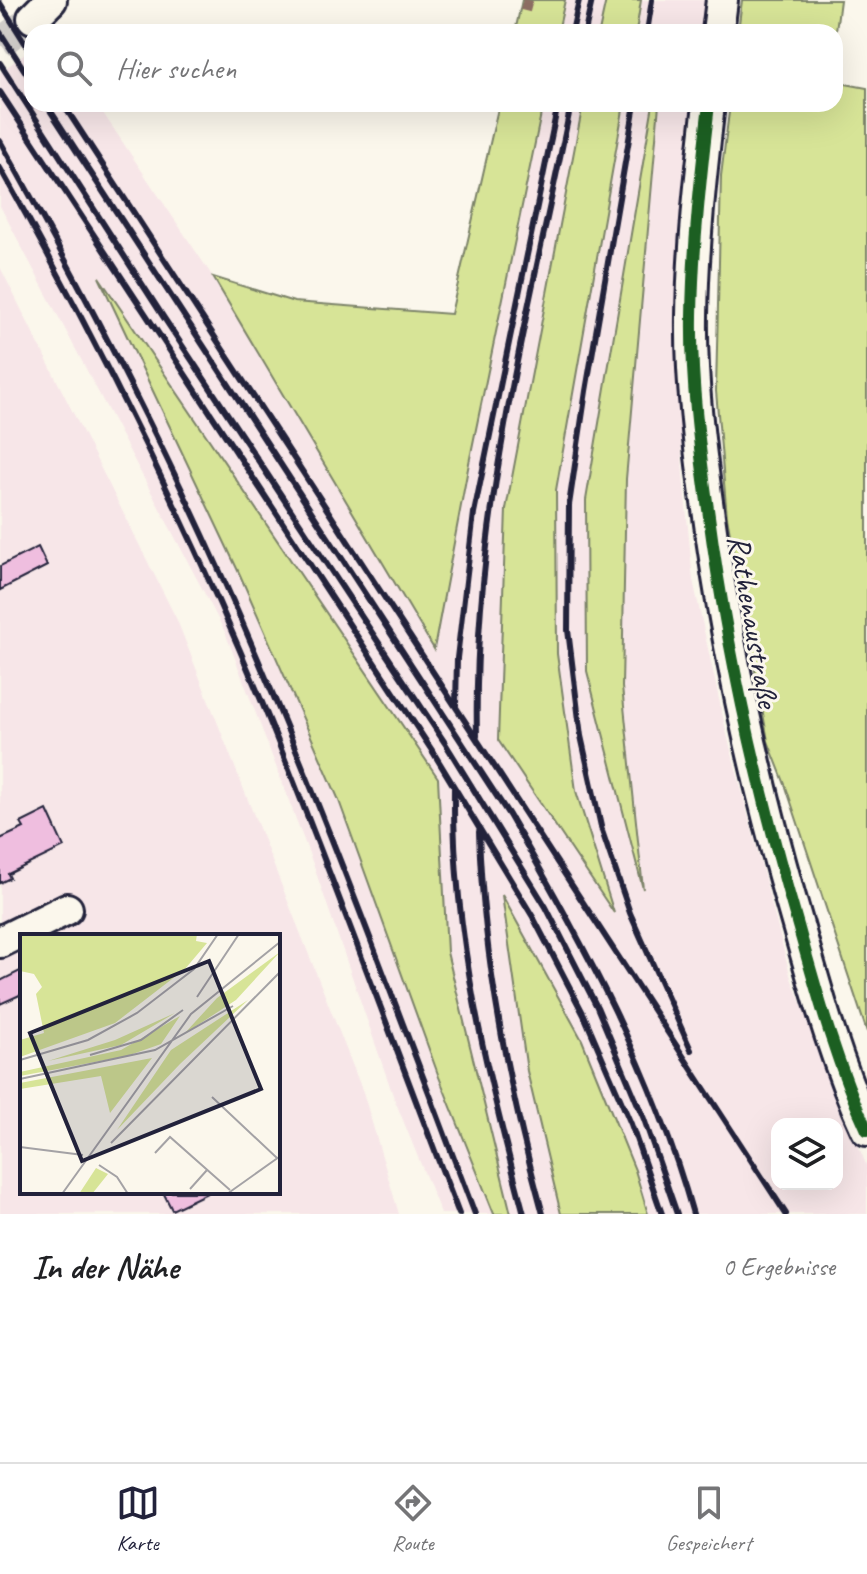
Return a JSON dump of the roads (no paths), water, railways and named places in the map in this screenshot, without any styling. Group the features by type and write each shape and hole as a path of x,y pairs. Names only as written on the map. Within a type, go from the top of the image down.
{"street":[{"path":"719,24 722,0"},
{"name":"Rathenaustraße","path":"708,112 692,318 703,472 715,565 733,669 766,812 809,970 854,1103 867,1130"},
{"path":"0,942 67,909"}],"tunnel":[{"path":"25,24 33,18"},
{"path":"0,43 24,25"}],"railway":[{"path":"574,24 579,0"},
{"path":"587,24 592,0"},
{"path":"648,24 652,0"},
{"path":"0,3 24,41"},
{"path":"0,32 24,70"},
{"path":"0,63 24,100"},
{"path":"0,92 433,752 533,917 584,1015 631,1124 662,1214"},
{"path":"32,112 445,743 546,907 597,1007 644,1119 677,1214"},
{"path":"51,112 509,815 614,1008 658,1109 693,1214"},
{"path":"68,112 786,1214"},
{"path":"456,705 457,658 474,513 556,112"},
{"path":"477,736 478,656 493,497 521,339 569,112"},
{"path":"634,112 569,505 568,630 581,736 602,831 630,913 691,1050"},
{"path":"0,141 115,354 169,462 255,651 475,1214"},
{"path":"0,168 138,430 232,632 312,828 459,1214"},
{"path":"454,789 459,897 474,1004 524,1214"},
{"path":"479,832 486,929 500,1025 519,1121 543,1214"}]}
